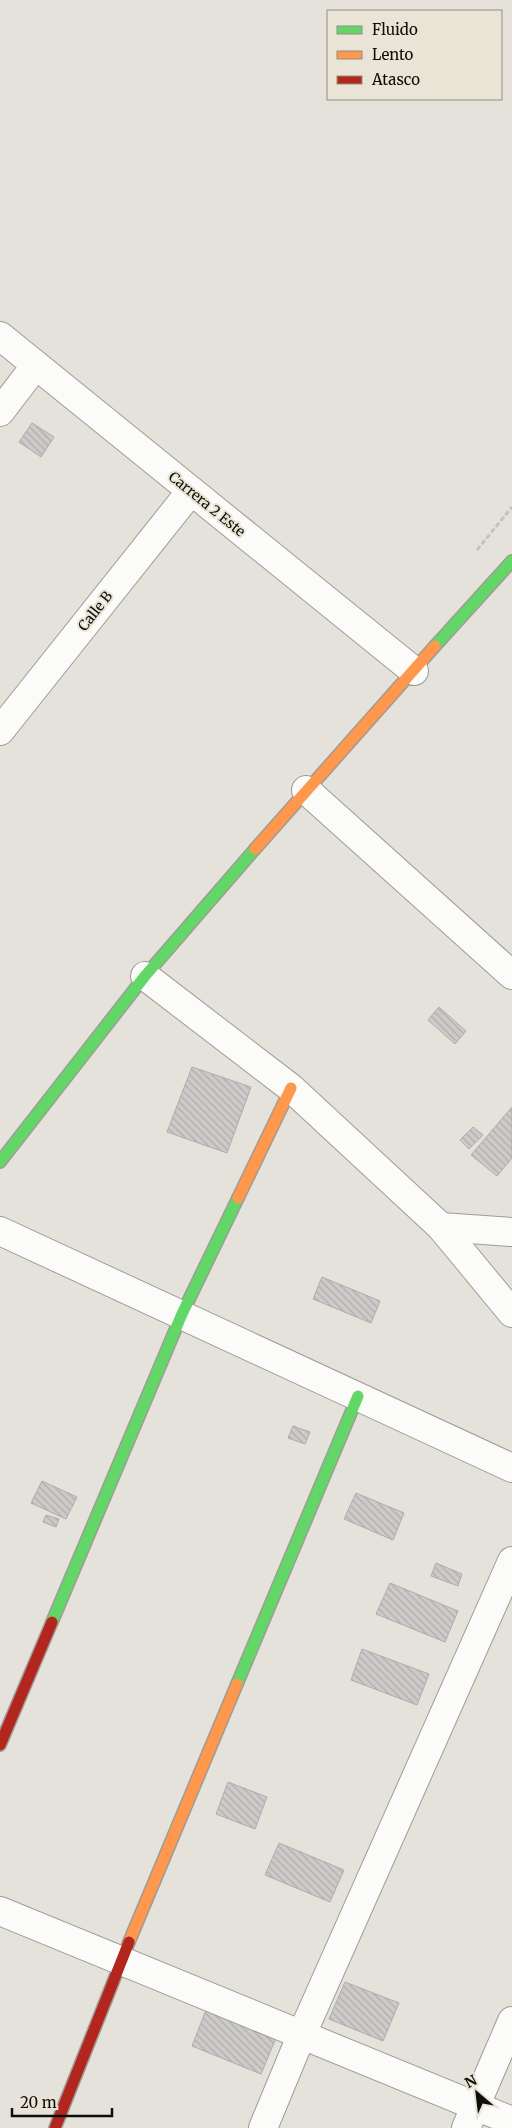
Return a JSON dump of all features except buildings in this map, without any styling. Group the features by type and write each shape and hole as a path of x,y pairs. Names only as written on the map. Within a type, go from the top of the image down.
{"street":[{"name":"Carrera 2 Este","path":"0,336 414,671"},
{"path":"0,412 36,365"},
{"name":"Calle B","path":"0,731 191,491"},
{"path":"0,1162 145,976 306,790 512,561"},
{"path":"306,790 512,975"},
{"path":"145,976 291,1088 441,1227 512,1313"},
{"path":"0,1745 182,1314 291,1088"},
{"path":"441,1227 512,1232"},
{"path":"0,1231 512,1468"},
{"path":"54,2128 120,1960 358,1396"},
{"path":"263,2128 302,2034 512,1562"},
{"path":"0,1911 302,2034 471,2117 512,2121"},
{"path":"471,2117 512,2020"}],"traffic: fast":[{"path":"435,646 512,561"},
{"path":"0,1162 145,976 255,849"},
{"path":"52,1622 182,1314 238,1198"},
{"path":"237,1684 358,1396"}],"traffic: slow":[{"path":"255,849 435,646"},
{"path":"238,1198 291,1088"},
{"path":"129,1942 237,1684"}],"traffic: jam":[{"path":"0,1745 52,1622"},
{"path":"55,2128 129,1942"}]}
